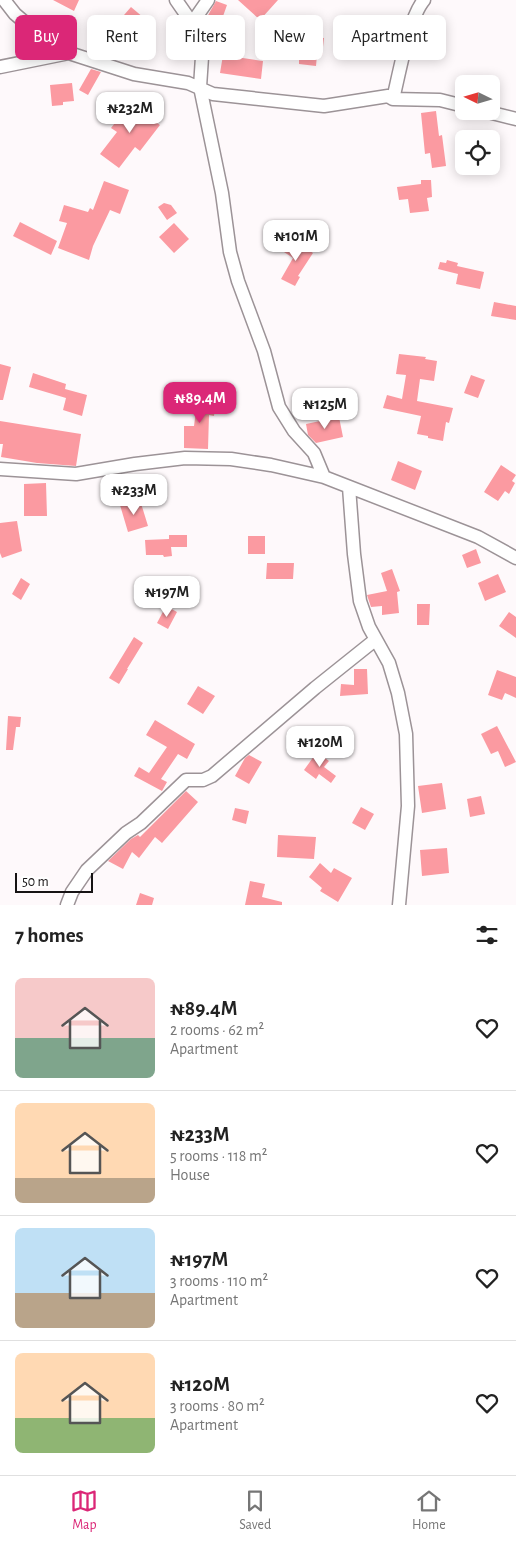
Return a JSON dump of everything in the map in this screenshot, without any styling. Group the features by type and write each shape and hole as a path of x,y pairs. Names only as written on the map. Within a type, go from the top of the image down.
{"street":[{"path":"4,0 15,15"},
{"path":"176,0 186,15"},
{"path":"198,15 208,0"},
{"path":"393,99 411,28 417,11 424,0"},
{"path":"77,56 134,74 188,83 213,94 324,106 388,96 393,99 440,100 455,104"},
{"path":"0,66 32,60"},
{"path":"202,60 200,87 222,193 230,252 238,281 264,351 279,406 294,431 314,453 324,477"},
{"path":"500,115 516,119"},
{"path":"0,469 76,474 185,458 231,459 272,464 324,477 478,537 516,558"},
{"path":"349,487 360,601 375,640 390,663 406,734 408,806 399,905"},
{"path":"67,905 72,892 87,870 126,832 141,824 186,780 203,780 212,776 286,711 375,640"}],"building":[{"path":"53,0 79,0 74,11"},
{"path":"238,0 278,0 264,15 255,15"},
{"path":"216,1 227,5 223,15 208,15"},
{"path":"131,7 140,15 124,15"},
{"path":"245,58 263,61 261,79 220,73 222,60 245,60"},
{"path":"299,60 317,60 316,66 299,64"},
{"path":"91,69 101,72 88,95 79,90"},
{"path":"72,83 74,101 52,106 50,85"},
{"path":"133,100 147,110 144,114 160,125 140,151 135,147 119,168 100,154 117,132 111,128"},
{"path":"436,111 439,136 442,135 446,166 432,168 430,153 425,154 421,113"},
{"path":"421,180 431,180 432,197 427,198 429,211 410,213 408,199 399,200 397,187 421,184"},
{"path":"104,181 129,190 120,214 110,210 93,246 89,260 58,248 67,223 59,221 64,205 88,212 90,208 93,210"},
{"path":"164,203 171,205 177,213 167,220 158,207"},
{"path":"20,222 57,241 51,255 13,236"},
{"path":"174,223 189,239 174,253 159,237"},
{"path":"293,239 313,253 298,276 300,277 295,286 281,279 293,258 284,252"},
{"path":"447,260 458,263 457,266 484,272 480,289 456,284 458,274 438,269 440,262 446,263"},
{"path":"494,302 516,306 516,320 491,316"},
{"path":"399,354 426,357 425,359 437,361 434,381 420,379 417,401 453,408 449,423 446,422 443,441 417,434 421,416 383,408 387,395 402,399 406,375 396,374"},
{"path":"0,364 11,367 3,400 0,400"},
{"path":"33,373 66,384 65,389 87,395 82,416 63,410 66,398 29,387"},
{"path":"471,375 485,380 478,398 464,393"},
{"path":"198,395 216,397 214,416 209,415 208,449 184,448 184,426 194,426"},
{"path":"339,417 343,437 316,443 308,435 306,424"},
{"path":"0,421 81,434 76,466 37,463 1,457 3,444 0,444"},
{"path":"398,461 422,471 415,490 391,480"},
{"path":"501,465 516,475 512,481 515,483 509,494 505,491 498,501 484,492"},
{"path":"46,483 47,516 24,516 24,484"},
{"path":"140,500 148,526 128,532 120,505"},
{"path":"17,521 22,551 2,558 0,553 0,523"},
{"path":"169,535 187,535 187,547 171,547 172,556 146,555 145,540 169,539"},
{"path":"248,536 265,536 265,554 248,554"},
{"path":"476,549 481,563 467,568 462,555"},
{"path":"267,563 294,563 293,579 266,579"},
{"path":"392,569 400,591 397,592 399,613 382,615 382,606 371,607 367,595 387,591 381,573"},
{"path":"498,574 506,592 485,601 478,583"},
{"path":"21,578 30,584 21,600 12,594"},
{"path":"417,604 430,604 429,625 417,625"},
{"path":"166,606 177,612 168,629 157,623"},
{"path":"509,612 516,617 516,638 499,626"},
{"path":"134,637 143,643 119,684 109,678"},
{"path":"354,669 367,669 368,694 340,696 341,684 354,685"},
{"path":"497,670 516,677 516,698 505,693 502,700 488,695"},
{"path":"198,686 215,696 203,714 187,704"},
{"path":"8,716 21,717 20,727 16,727 13,750 6,750"},
{"path":"155,720 195,744 187,759 178,754 161,779 167,782 162,791 134,776 139,767 149,773 167,747 146,735"},
{"path":"497,726 516,762 505,767 498,751 491,754 481,734"},
{"path":"317,752 329,761 324,767 336,776 331,783 319,774 316,779 304,770"},
{"path":"249,755 262,762 249,784 235,776 245,758"},
{"path":"442,783 446,809 422,813 418,786"},
{"path":"186,791 198,802 162,843 155,837 139,858 132,852 123,869 108,861 131,839 138,835 140,837"},
{"path":"481,796 485,814 470,817 467,799"},
{"path":"361,807 374,814 365,830 352,823"},
{"path":"235,808 249,811 246,824 232,820"},
{"path":"278,835 316,837 314,859 277,857"},
{"path":"447,848 449,873 422,876 420,850"},
{"path":"320,863 331,873 334,868 352,878 338,902 320,891 322,888 309,877"},
{"path":"250,881 265,884 262,897 282,902 282,905 245,905"},
{"path":"140,893 154,898 152,905 136,905"}]}
